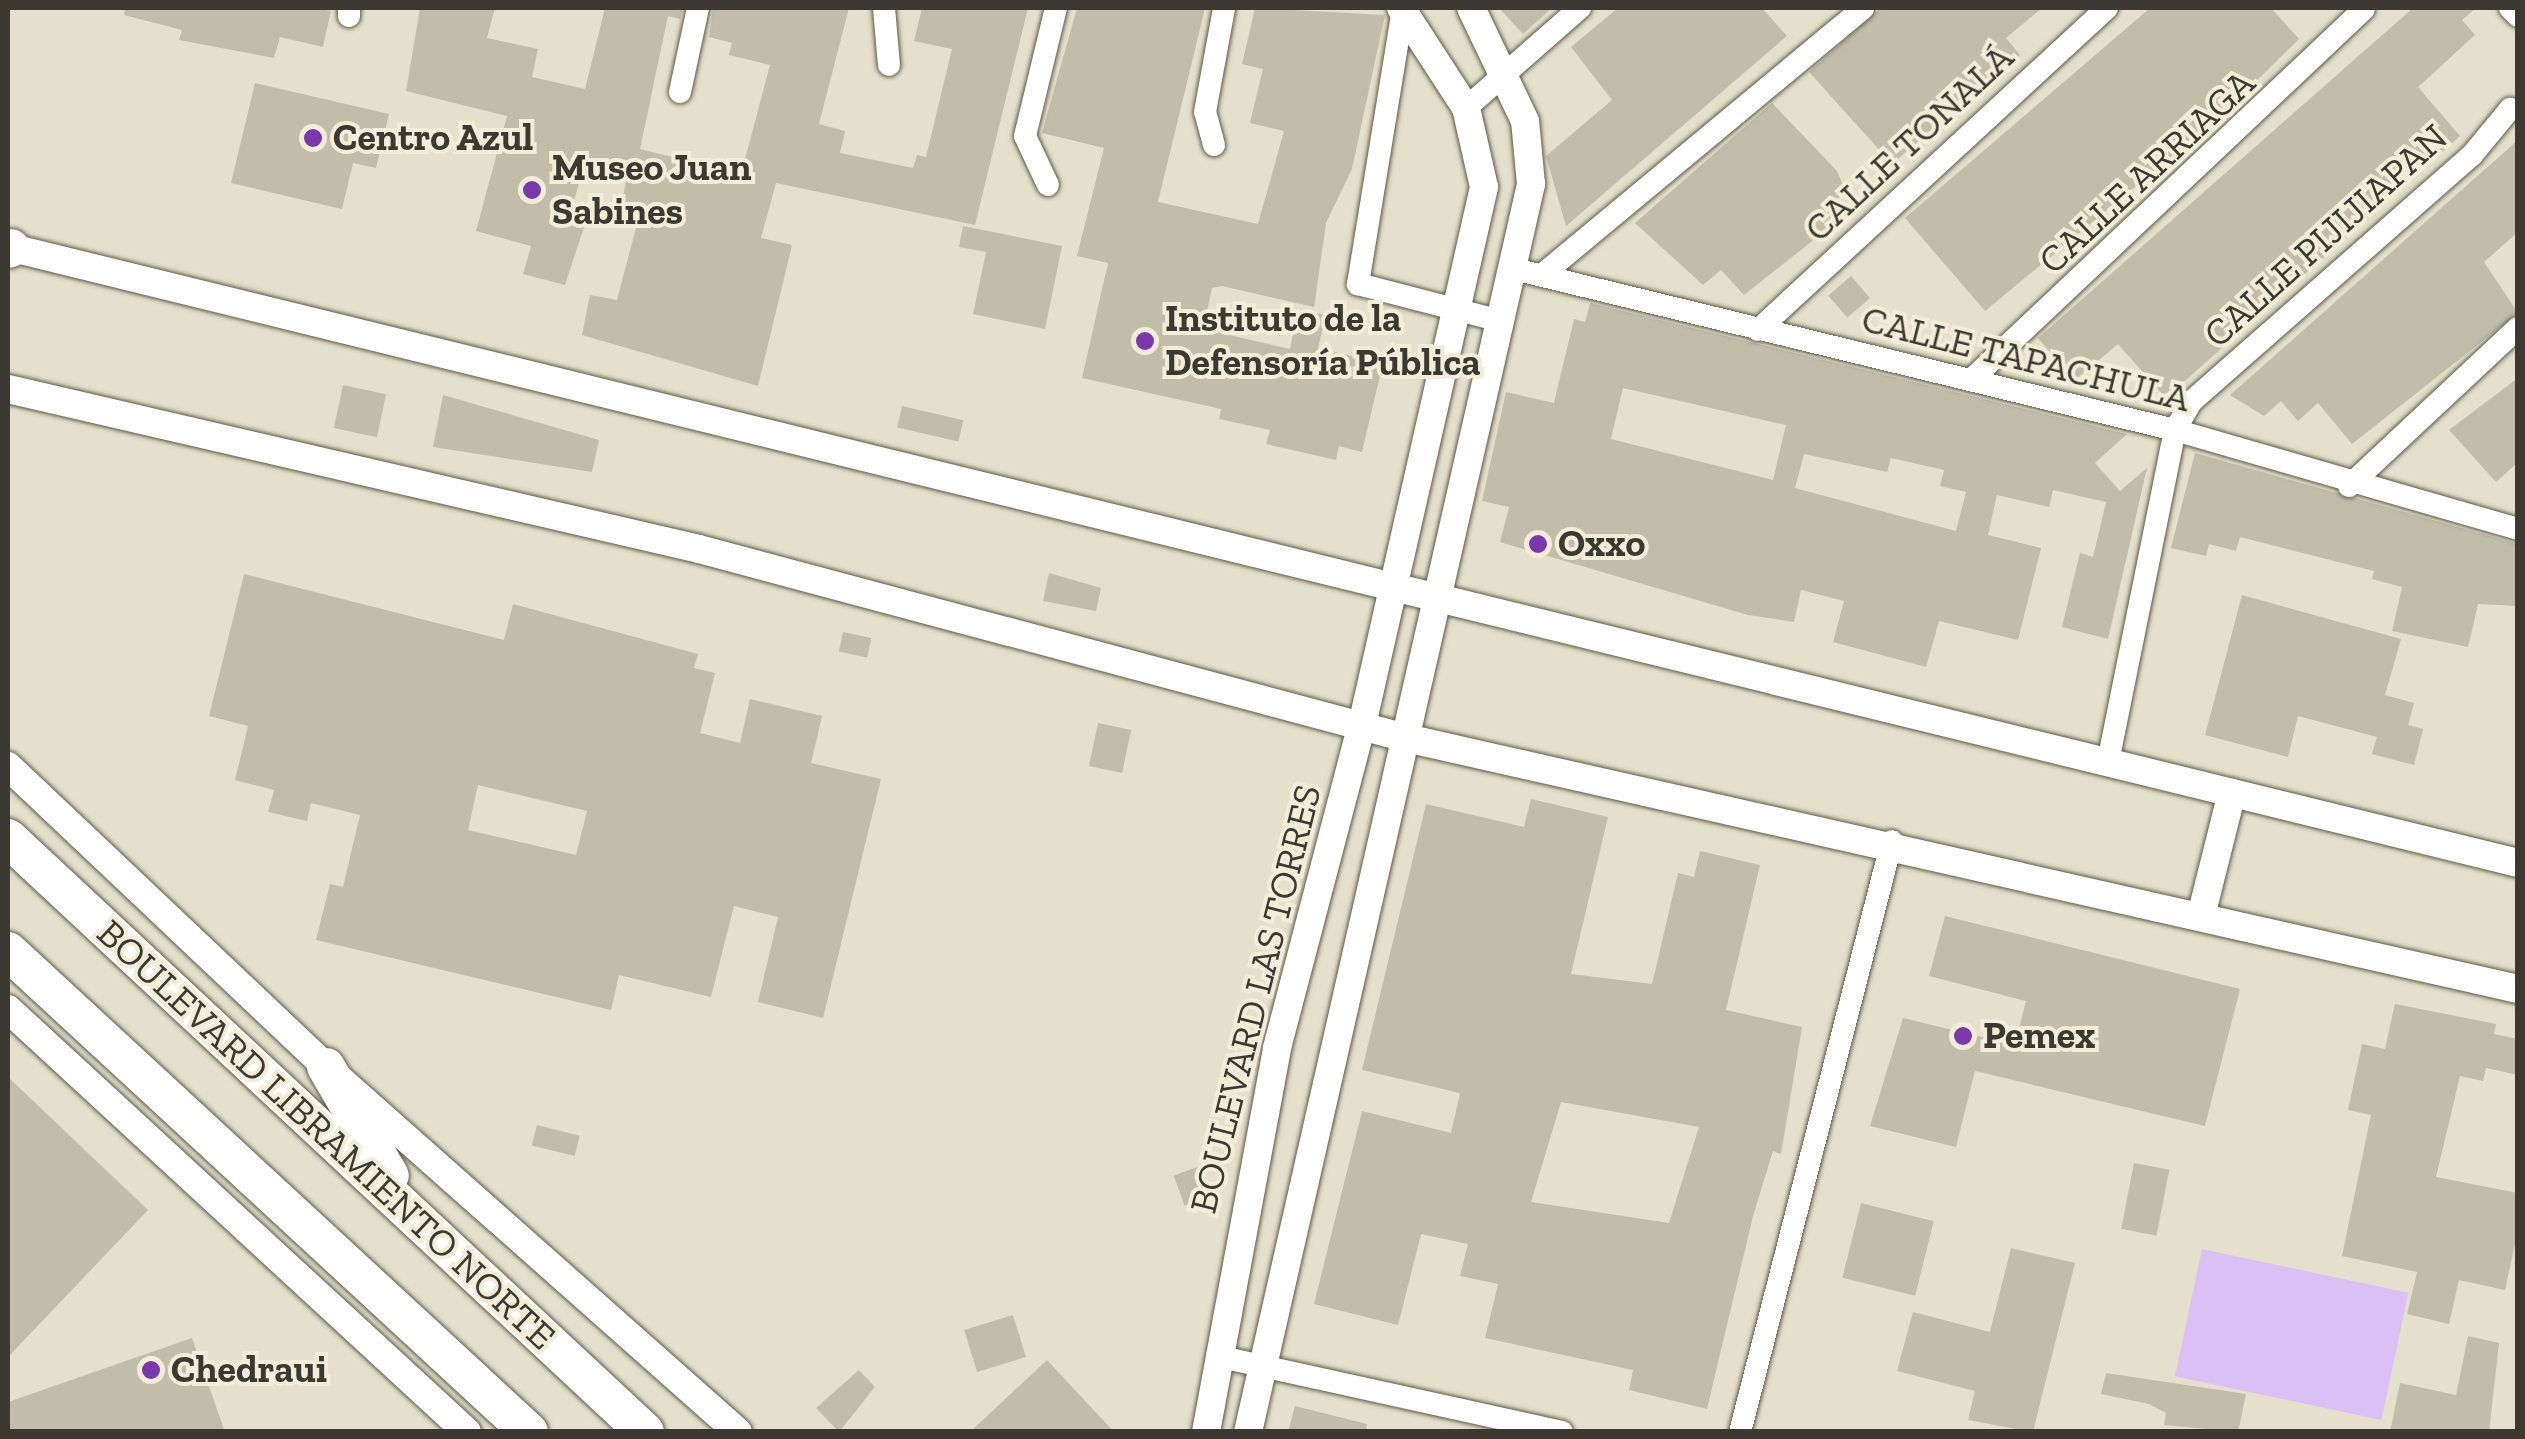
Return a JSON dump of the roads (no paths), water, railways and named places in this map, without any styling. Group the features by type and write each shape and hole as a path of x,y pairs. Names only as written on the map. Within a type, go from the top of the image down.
{"highway":[{"name":"BOULEVARD LIBRAMIENTO NORTE","path":"14,846 645,1432"},
{"name":"BOULEVARD LIBRAMIENTO NORTE","path":"8,951 529,1432"},
{"path":"326,1067 412,1213"}],"street":[{"path":"680,92 698,8"},
{"path":"884,8 890,65"},
{"path":"1048,185 1026,136 1056,8"},
{"path":"1214,145 1205,112 1224,8"},
{"path":"1402,8 1358,284 1501,322"},
{"name":"BOULEVARD LAS TORRES","path":"1206,1432 1217,1356 1278,1048 1362,726 1484,187 1482,146 1466,108 1402,8"},
{"path":"1248,1432 1260,1364 1531,184 1526,122 1506,70 1471,8"},
{"path":"1466,108 1580,8"},
{"path":"1544,274 1863,8"},
{"name":"CALLE TONALÁ","path":"1758,330 2108,8"},
{"path":"2510,8 2518,16"},
{"name":"CALLE ARRIAGA","path":"1971,380 2364,9"},
{"name":"CALLE PIJIJIAPAN","path":"2108,762 2176,430 2192,401 2472,155 2510,109"},
{"path":"9,248 2518,863"},
{"name":"CALLE TAPACHULA","path":"1514,270 1544,274 1758,330 2176,430 2349,486 2518,528"},
{"path":"2349,486 2518,328"},
{"path":"8,389 60,398 699,550 1406,738 1892,841 2518,989"},
{"path":"8,412 60,398"},
{"path":"8,766 326,1067 738,1432"},
{"path":"2202,912 2232,793"},
{"path":"1740,1432 1892,841"},
{"path":"8,1009 466,1432"},
{"path":"1217,1356 1562,1432"}],"place":[{"name":"Centro Azul","path":"313,138"},
{"name":"Museo Juan Sabines","path":"532,190"},
{"name":"Instituto de la Defensoría Pública","path":"1145,341"},
{"name":"Oxxo","path":"1538,544"},
{"name":"Pemex","path":"1963,1036"},
{"name":"Chedraui","path":"151,1370"}]}
